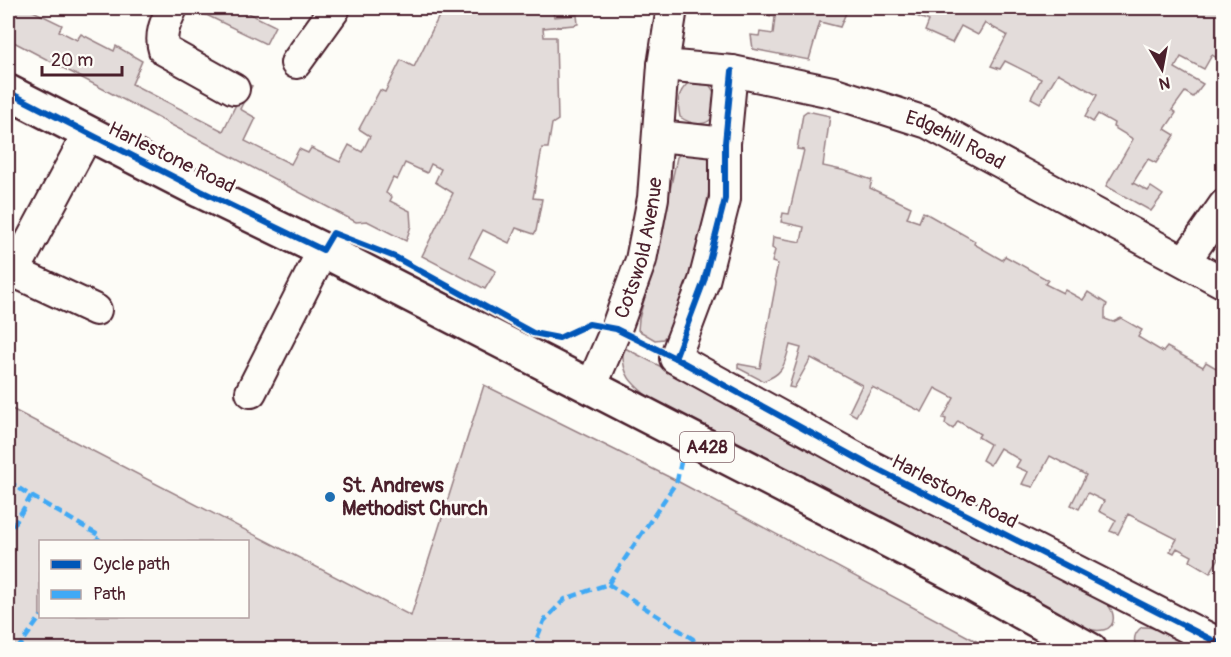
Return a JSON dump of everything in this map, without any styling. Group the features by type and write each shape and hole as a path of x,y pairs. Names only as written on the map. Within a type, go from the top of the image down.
{"main road":[{"name":"Harlestone Road","path":"8,92 591,387 952,573 1090,650"}],"street":[{"path":"172,8 165,22 161,42 164,50 234,90"},
{"path":"296,63 332,8"},
{"name":"Cotswold Avenue","path":"591,387 616,329 640,260 653,198 663,65 672,8"},
{"name":"Edgehill Road","path":"663,65 732,71 832,92 928,123 1224,283"},
{"path":"659,136 725,143 732,71"},
{"path":"88,134 11,271 96,310"},
{"name":"Harlestone Road","path":"725,143 725,199 704,281 675,358 871,466 1224,646"},
{"path":"1185,261 1224,205"},
{"path":"251,392 322,250"}],"shaded area":[{"path":"8,8 27,8 62,25 59,31 77,40 81,34 114,51 116,46 142,61 132,84 223,131 246,84 252,86 240,109 256,118 245,141 291,164 299,149 308,153 311,148 340,162 349,145 362,152 370,136 359,129 380,90 385,92 401,60 414,67 443,8 552,8 554,17 577,15 578,24 543,28 544,37 556,37 558,120 552,124 548,148 542,148 533,198 542,199 536,231 534,234 516,228 509,243 483,230 469,257 496,271 485,289 422,256 453,193 435,182 441,169 431,164 427,173 405,163 397,180 393,178 386,193 392,197 390,201 410,211 411,226 406,241 367,221 356,222 8,39"},
{"path":"192,8 238,8 275,26 266,44"},
{"path":"765,8 848,8 840,27 820,22 809,60 753,49 751,35 759,36 760,32 773,34 775,17 763,14"},
{"path":"913,8 1223,8 1223,56 1221,60 1212,55 1204,69 1181,57 1175,68 1203,84 1193,97 1185,92 1172,110 1176,113 1165,129 1175,135 1156,163 1148,159 1133,183 1148,191 1151,187 1163,195 1151,211 1106,186 1133,139 1113,127 1114,123 1098,114 1093,122 1085,117 1097,95 1058,73 1040,103 1031,98 1041,79 1005,61 1000,69 991,66 1007,35 985,23 978,35 961,26 952,43 925,31 929,21 911,14"},
{"path":"689,82 708,83 714,92 717,102 716,110 708,122 700,124 680,117 679,98"},
{"path":"807,111 830,116 823,166 872,180 870,188 911,207 907,218 919,222 923,212 975,241 974,244 1002,260 1005,256 1048,280 1045,284 1063,293 1065,290 1083,300 1088,292 1107,304 1105,319 1113,322 1121,318 1142,330 1138,337 1163,352 1167,347 1203,367 1206,362 1223,372 1223,554 1210,573 1190,561 1192,556 1177,548 1174,553 1170,551 1177,539 1128,514 1118,534 1110,531 1116,520 1099,511 1104,501 1088,493 1079,509 1071,505 1086,475 1050,456 1033,487 1022,484 1028,472 1016,467 1020,460 1000,448 990,465 982,460 990,444 978,437 980,434 958,421 953,429 945,424 946,419 943,418 954,398 935,388 922,412 872,387 856,416 849,412 862,385 811,358 794,388 789,387 801,348 790,345 779,372 763,381 738,368 738,364 760,368 778,264 772,262 775,250 772,248 773,237 801,242 804,227 781,222 783,213 789,214 804,150 797,149 803,114"},
{"path":"683,151 709,156 713,163 711,181 700,238 688,284 673,327 663,339 655,340 638,330 639,319 659,242 677,157"},
{"path":"623,347 1091,590 1110,607 1113,615 1111,625 1104,630 1085,628 918,538 652,400 629,378 624,365"},
{"path":"484,385 677,481 991,649 8,649 8,407 411,616"},
{"path":"1142,627 1165,631 1202,649 1138,649 1135,637"}],"marked path":[{"path":"532,650 544,621 565,599 608,584 677,481 681,462"},
{"path":"8,481 31,496 8,535"},
{"path":"31,496 100,536 97,540"},
{"path":"608,584 693,639 697,650"},
{"path":"17,650 40,618"}],"cycle path":[{"path":"675,358 704,281 725,199 725,143 732,71"},
{"path":"8,92 201,191 323,250 333,233 395,257 533,333 559,338 589,324 616,329 675,358 871,466 1224,646"}],"place":[{"name":"St. Andrews Methodist Church","path":"330,497"}]}
